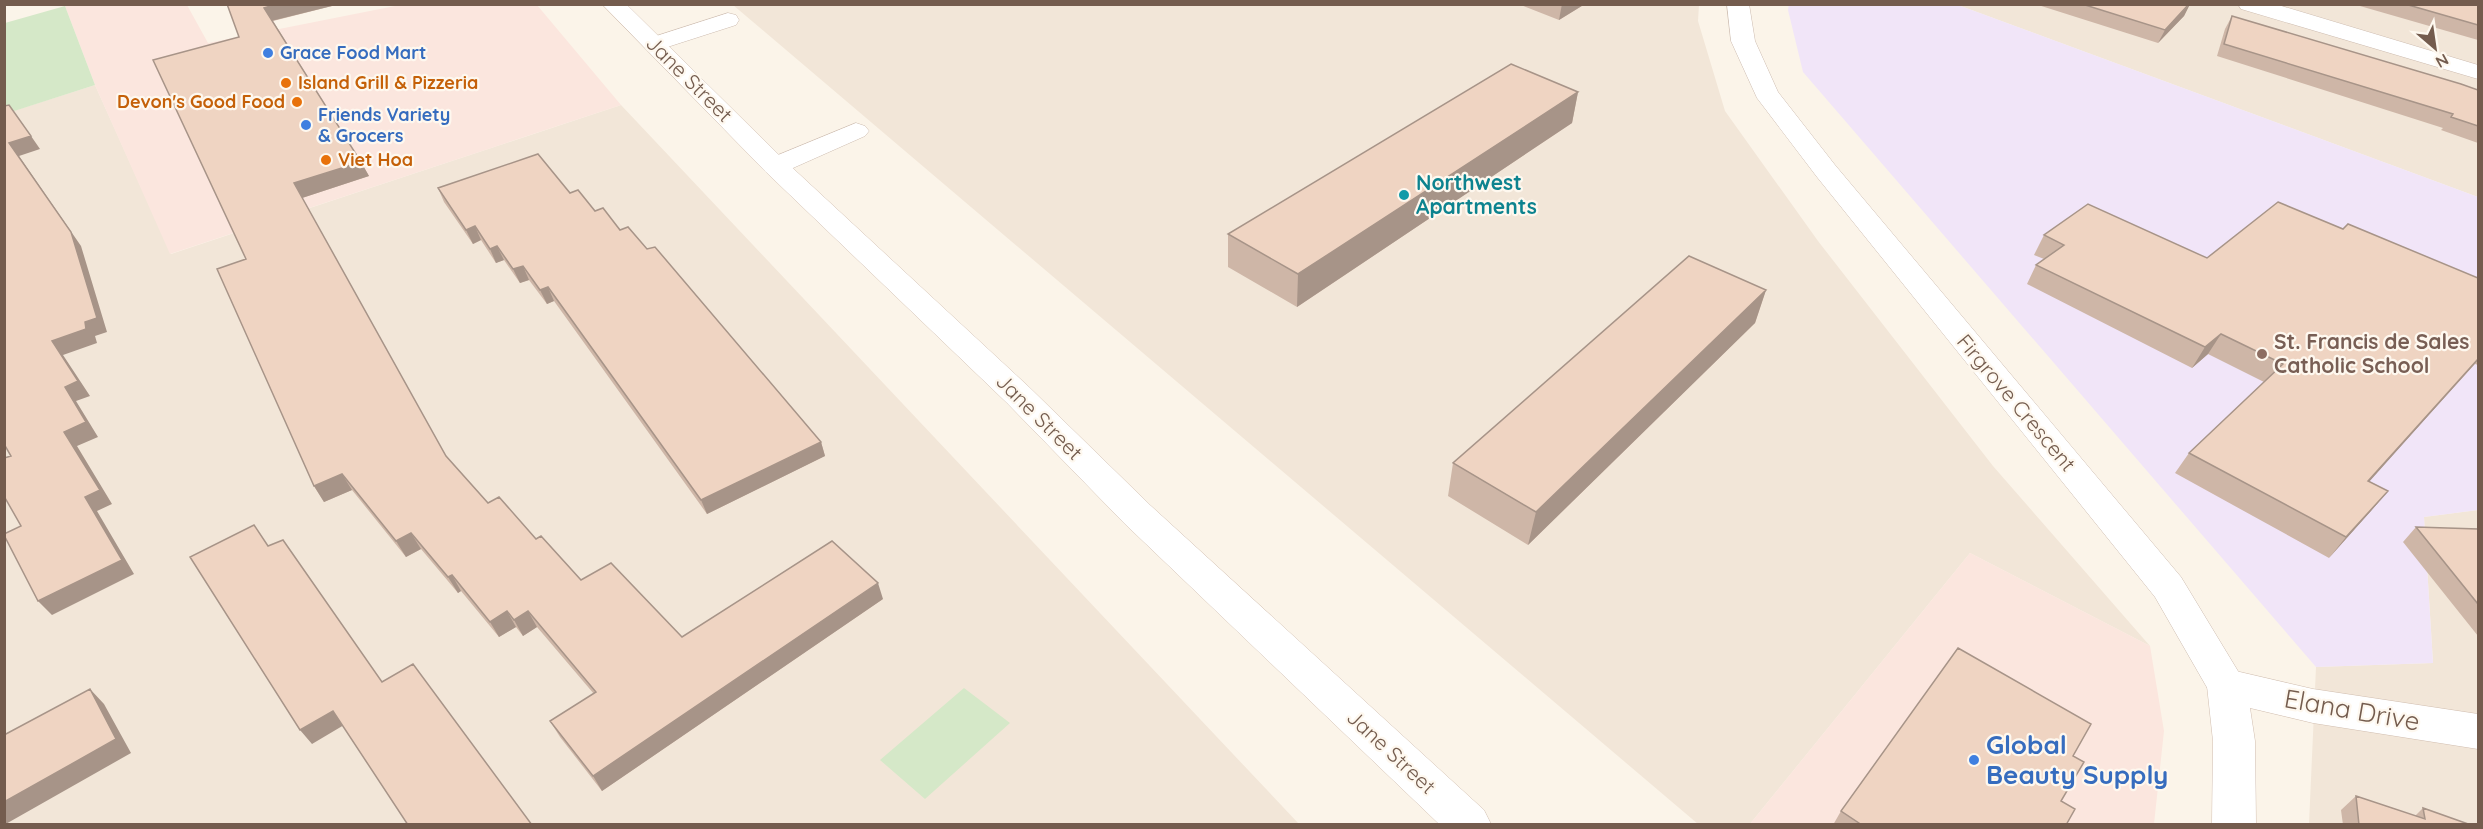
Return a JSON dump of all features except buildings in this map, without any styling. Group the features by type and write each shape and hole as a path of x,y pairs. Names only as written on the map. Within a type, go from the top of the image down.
{"street":[{"name":"Jane Street","path":"613,4 775,166 1018,395 1137,514 1469,825"},
{"path":"2249,4 2478,72"},
{"name":"Firgrove Crescent","path":"1732,6 1743,41 1766,93 1826,171 2169,587 2227,686 2234,741 2234,825"},
{"path":"655,44 728,20"},
{"path":"775,166 856,131"},
{"name":"Elana Drive","path":"2227,686 2313,706 2478,732"}],"shaded area":[{"path":"70,4 187,5 208,43 400,5 537,5 621,105 170,254 95,85 65,6"},
{"name":"St. Francis de Sales Catholic School","path":"1789,4 1958,5 2478,197 2478,510 2424,517 2433,663 2316,667 1803,72 1788,10"},
{"path":"733,5 1699,5 1698,21 1725,111 1818,241 1993,466 2150,646 1970,553 1750,824 1698,824"},
{"path":"1958,5 2478,5 2478,197"},
{"path":"95,85 171,254 621,105 1299,824 5,824 4,114"},
{"path":"2478,510 2478,824 2309,824 2316,667 2433,663 2424,517"},
{"path":"1970,553 2150,646 2164,731 2154,824 1750,824"}],"green space":[{"path":"65,6 95,85 5,114 5,23"},
{"path":"964,688 1010,723 925,799 880,760"}],"place":[{"name":"Grace Food Mart","path":"268,53"},
{"name":"Island Grill & Pizzeria","path":"286,83"},
{"name":"Devon's Good Food","path":"297,102"},
{"name":"Friends Variety & Grocers","path":"306,125"},
{"name":"Viet Hoa","path":"326,160"},
{"name":"Northwest Apartments","path":"1404,195"},
{"name":"St. Francis de Sales Catholic School","path":"2262,354"},
{"name":"Global Beauty Supply","path":"1974,760"}]}
